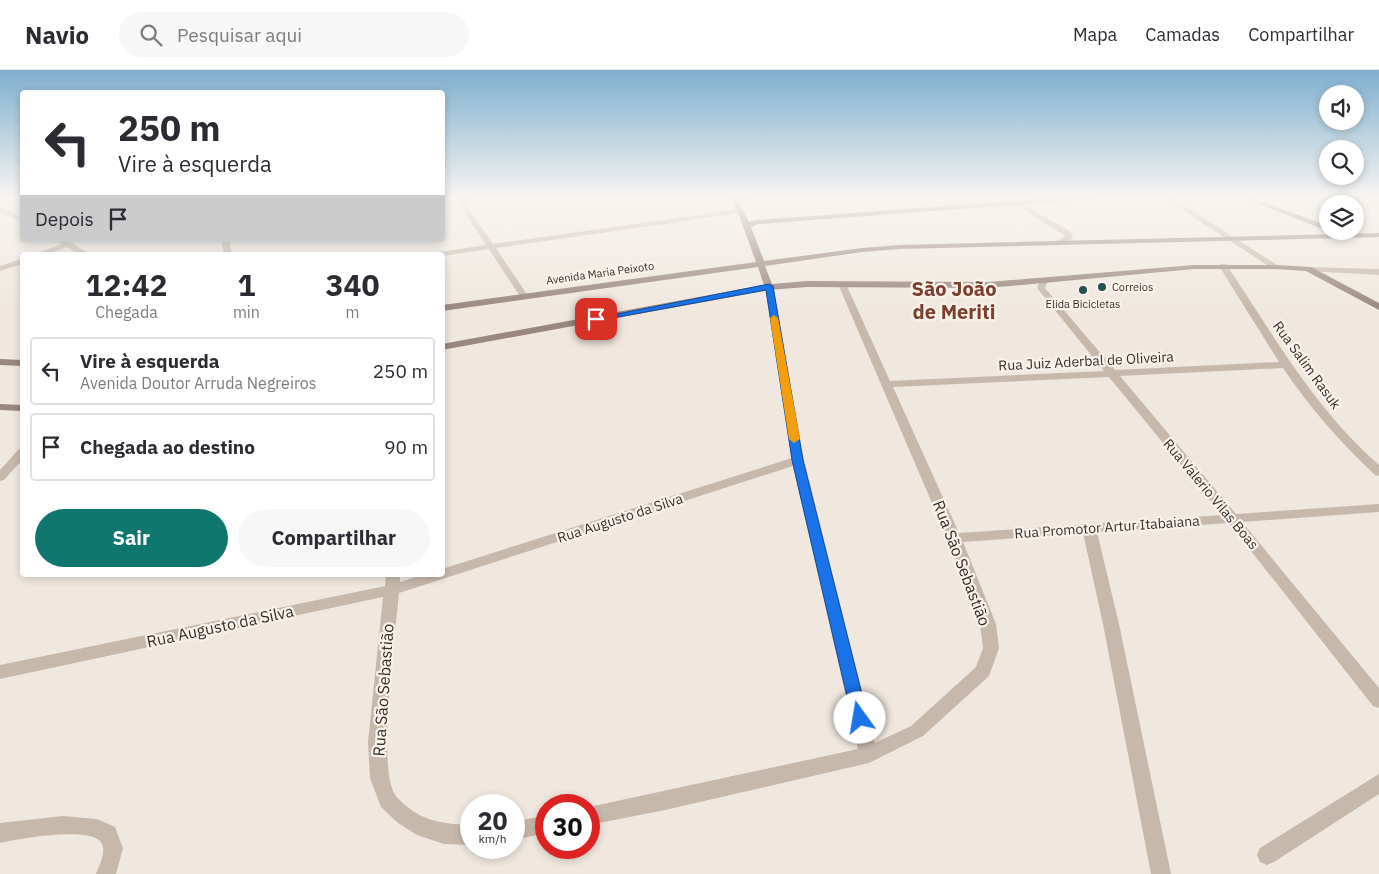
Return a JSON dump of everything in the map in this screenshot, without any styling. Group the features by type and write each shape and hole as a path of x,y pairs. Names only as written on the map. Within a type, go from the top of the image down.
{"main road":[{"path":"750,235 769,286"},
{"name":"Avenida Maria Peixoto","path":"445,308 760,264 900,247 1234,240 1290,235"},
{"name":"Avenida Maria Peixoto","path":"1364,236 1379,235"},
{"path":"1042,285 1134,271 1223,266 1308,269 1379,307"},
{"path":"445,346 769,286 842,284 957,286 1026,283"},
{"path":"0,362 20,363"},
{"path":"0,407 20,408"}],"street":[{"path":"481,235 524,296"},
{"path":"445,253 576,235"},
{"path":"1060,243 1069,238 1068,235"},
{"path":"1225,235 1276,267"},
{"path":"44,252 64,242 82,252"},
{"path":"0,269 20,262"},
{"name":"Rua Salim Rasuk","path":"1223,266 1287,365 1343,438 1379,472"},
{"path":"1308,269 1379,272"},
{"path":"1026,283 1042,285"},
{"name":"Rua São Sebastião","path":"600,814 869,755 917,731 983,671 991,648 988,624 954,538 842,284"},
{"name":"Rua Valerio Vilas Boas","path":"1042,285 1110,374 1231,517 1379,701"},
{"path":"769,286 798,460 869,755"},
{"name":"Rua Juiz Aderbal de Oliveira","path":"886,384 1287,365"},
{"path":"0,477 20,455"},
{"name":"Rua Augusto da Silva","path":"445,573 798,460"},
{"name":"Rua Promotor Artur Itabaiana","path":"954,538 1379,508"},
{"path":"1089,528 1111,624 1161,874"},
{"name":"Rua Augusto da Silva","path":"0,672 392,582 423,577"},
{"name":"Rua São Sebastião","path":"392,582 377,742 379,778 388,800 405,816 424,828 444,834 460,835"},
{"path":"1267,855 1379,783"},
{"path":"0,833 48,826 86,825 106,832 113,842 112,859 106,874"}],"slow traffic":[{"path":"774,318 794,439"}],"place":[{"name":"Correios","path":"1102,287"},
{"name":"Elida Bicicletas","path":"1083,290"}],"district":[{"name":"São João de Meriti","path":"954,300"}],"route":[{"path":"596,319 769,286 798,460 860,718"}]}
